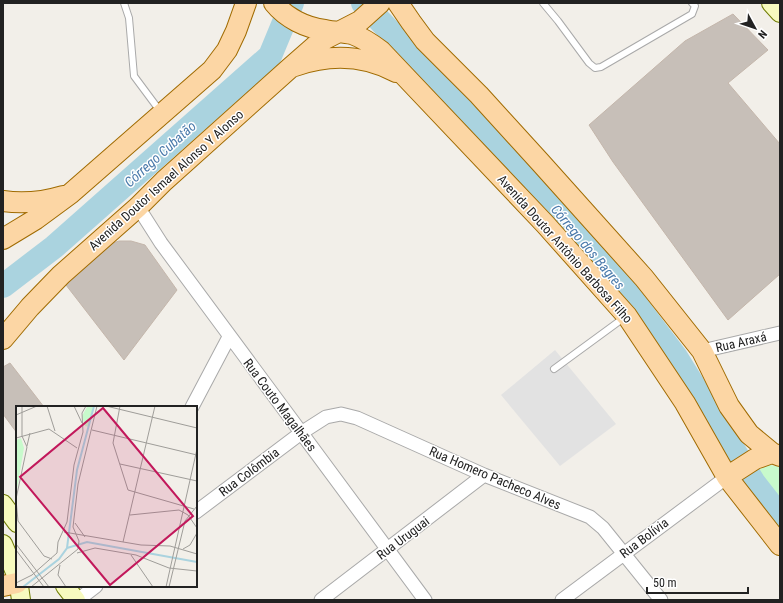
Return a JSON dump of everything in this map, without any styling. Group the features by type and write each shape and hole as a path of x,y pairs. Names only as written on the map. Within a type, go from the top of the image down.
{"main road":[{"path":"3,239 36,219 70,194 212,70 227,50 236,31 246,3"},
{"path":"386,3 411,22 425,41 479,95 573,198 644,278 702,351 729,406 769,456 731,474"},
{"name":"Avenida Doutor Ismael Alonso Y Alonso","path":"3,339 30,307 61,275 315,46 360,21 386,3"},
{"name":"Avenida Doutor Antônio Barbosa Filho","path":"280,8 302,24 323,30 351,34 371,43 381,51 545,224 627,316 731,474 780,545"},
{"path":"290,68 308,61 348,57 375,62 407,78"},
{"path":"3,201 35,202 70,194"},
{"path":"3,586 16,583"}],"street":[{"path":"771,3 780,13"},
{"name":"Rua Couto Magalhães","path":"138,207 161,243 229,337 425,600"},
{"name":"Rua Araxá","path":"702,351 780,332"},
{"path":"193,406 229,337"},
{"name":"Rua Homero Pacheco Alves","path":"301,433 326,417 341,414 357,418 484,475 590,517 603,528 661,600"},
{"name":"Rua Colômbia","path":"197,511 301,433"},
{"name":"Rua Bolívia","path":"562,600 731,474"},
{"name":"Rua Uruguai","path":"321,600 484,475"},
{"path":"3,504 16,522"},
{"path":"3,544 16,575"},
{"path":"19,587 21,600"},
{"path":"66,587 77,600 95,587"}],"lane":[{"path":"124,3 129,18 134,76 162,114"},
{"path":"543,3 589,64 595,68 601,67 692,14 695,6 692,3"},
{"path":"554,369 627,316"}],"green space":[{"path":"770,465 780,467 780,511 751,472"}],"shaded area":[{"path":"555,350 616,424 560,466 501,395"}],"building":[{"path":"733,14 768,50 728,83 780,144 780,274 728,320 613,162 589,125 685,41"},
{"path":"119,241 131,241 145,245 177,290 124,360 66,285 104,246"},
{"path":"10,363 43,406 16,406 16,432 3,414 3,367"}],"waterway":[{"name":"Córrego Cubatão","path":"3,286 54,247 270,56 292,3"},
{"name":"Córrego dos Bagres","path":"363,3 507,154 609,269 676,357 754,483 780,516"}]}
